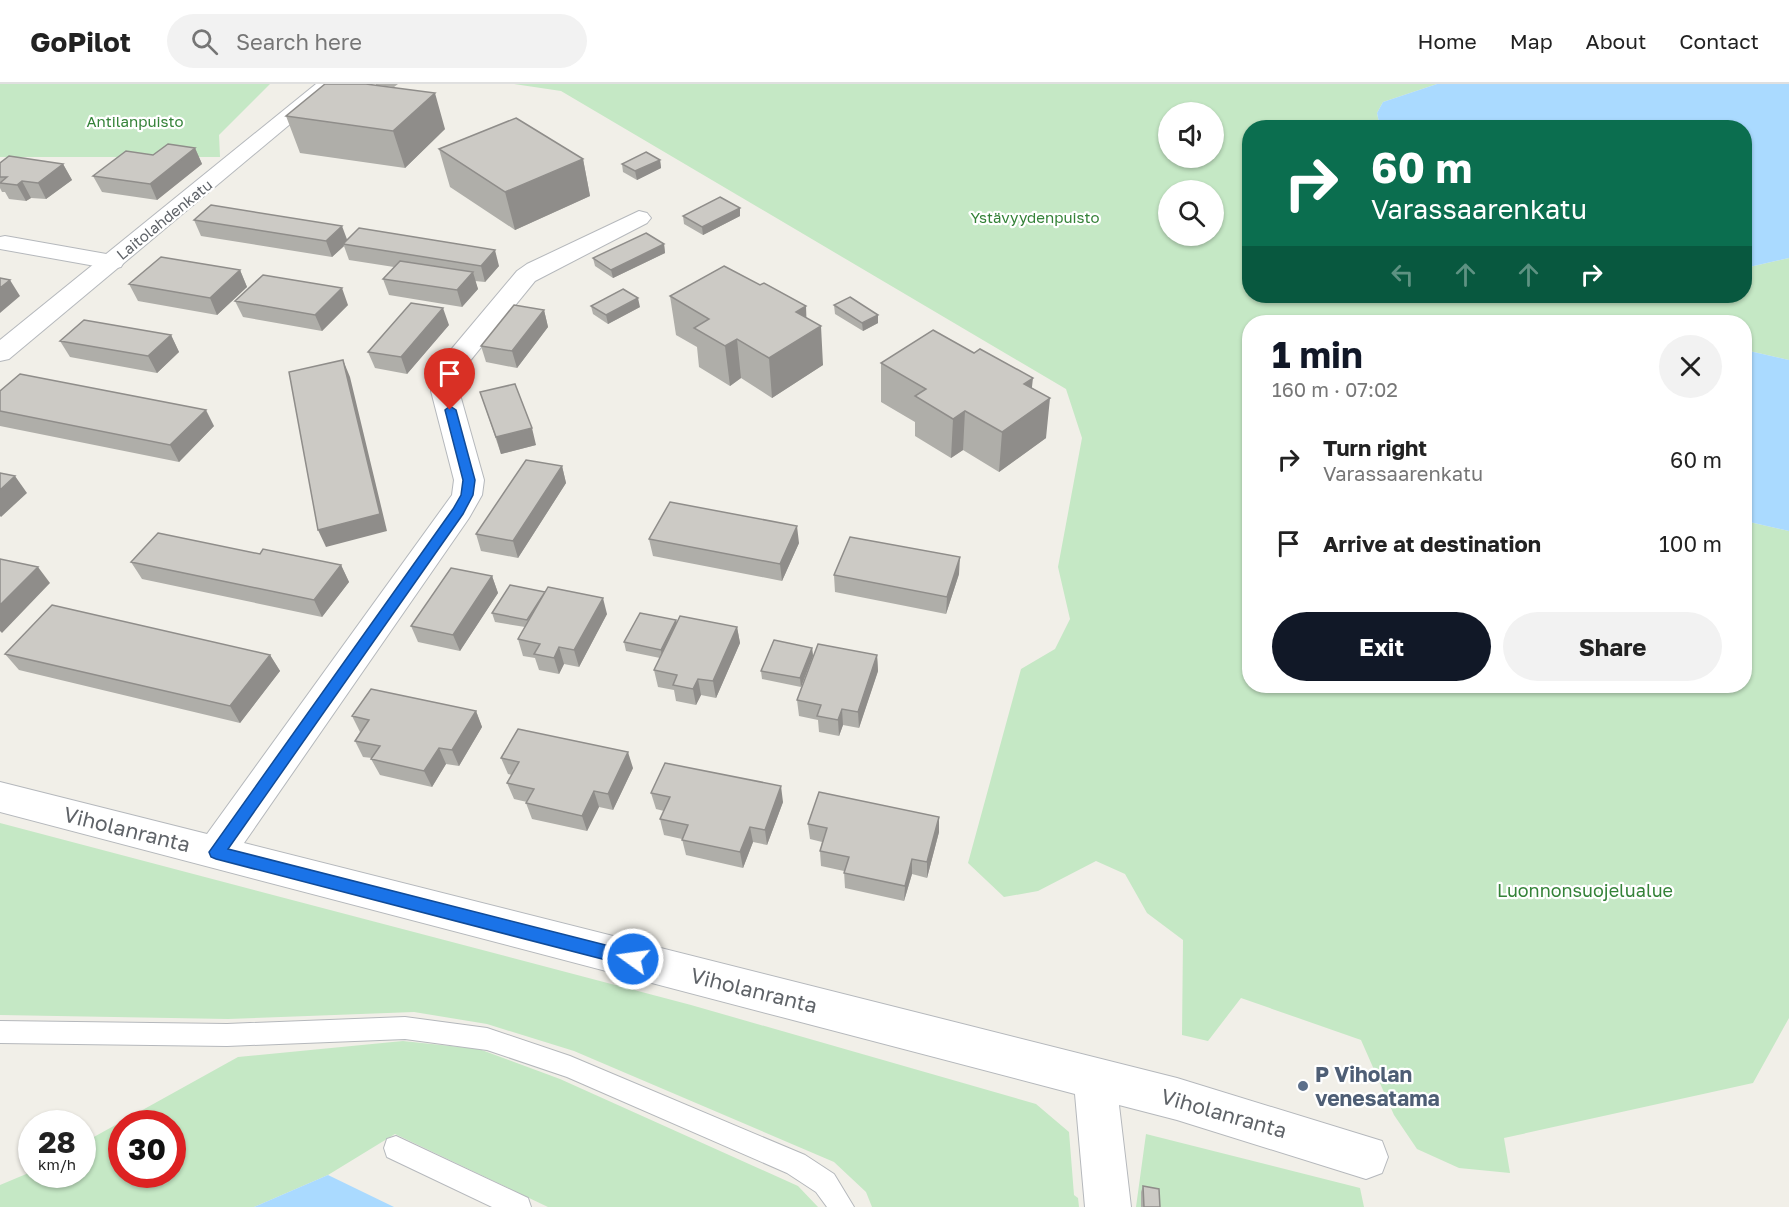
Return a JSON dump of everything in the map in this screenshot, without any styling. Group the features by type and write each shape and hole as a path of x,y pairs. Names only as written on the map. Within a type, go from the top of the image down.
{"street":[{"name":"Laitolahdenkatu","path":"0,353 328,84"},
{"path":"216,852 458,511 467,495 469,480 445,391 445,378 453,364 531,273 639,218"},
{"path":"5,243 112,262"},
{"name":"Viholanranta","path":"0,797 1244,1118 1366,1157"},
{"path":"1095,1079 1108,1207"}],"lane":[{"path":"0,1032 227,1035 405,1028 487,1039 570,1067 796,1164 825,1183 842,1207"},
{"path":"396,1148 519,1207"}],"green space":[{"name":"Antilanpuisto","path":"0,84 270,84 219,135 220,157 0,157"},
{"path":"514,84 1437,84 1383,102 1377,113 1378,120 1242,120 1242,303 1752,303 1752,266 1789,258 1789,360 1752,352 1752,315 1242,315 1242,693 1752,693 1752,523 1789,531 1789,1018 1753,1083 1504,1138 1510,1173 1459,1168 1417,1149 1394,1115 1361,1040 1241,998 1208,1041 1182,1035 1183,940 1147,913 1125,874 1096,861 1038,891 1004,897 968,863 1021,669 1055,649 1070,619 1058,567 1082,438 1066,389 561,91"},
{"path":"0,823 691,1005 1036,1104 1069,1132 1074,1195 1078,1198 1079,1207 872,1207 866,1192 834,1162 574,1051 487,1024 414,1012 228,1019 0,1015"},
{"path":"403,1041 479,1049 560,1079 798,1186 818,1207 548,1207 395,1134 328,1175 254,1207 0,1207 0,1185 18,1177 18,1188 96,1188 96,1136 108,1129 108,1188 186,1188 186,1110 142,1110 238,1057"},
{"path":"1146,1134 1360,1188 1364,1207 1136,1207"}],"water":[{"path":"1437,84 1789,84 1789,258 1752,266 1752,120 1378,120 1377,113 1383,102"},
{"path":"1752,352 1789,360 1789,531 1752,523"},
{"path":"328,1175 394,1207 254,1207"}],"building":[{"path":"325,84 366,84 435,93 393,131 286,116"},
{"path":"516,118 583,159 505,192 439,149"},
{"path":"168,144 195,148 150,184 93,176 126,151 153,155"},
{"path":"646,152 660,160 635,171 622,164"},
{"path":"9,156 63,164 38,183 22,181 17,185 0,183 7,177 0,177 0,163"},
{"path":"720,197 740,208 702,227 683,216"},
{"path":"211,205 342,226 326,241 194,220"},
{"path":"359,228 495,250 481,266 343,244"},
{"path":"646,233 664,244 611,270 593,258"},
{"path":"161,257 240,270 210,298 129,284"},
{"path":"400,261 473,272 457,290 383,279"},
{"path":"724,266 760,285 764,283 806,306 796,312 821,326 769,358 737,339 725,346 694,328 709,319 670,296"},
{"path":"263,275 342,288 315,315 235,301"},
{"path":"0,278 10,280 0,288"},
{"path":"623,289 638,298 606,315 591,306"},
{"path":"850,297 878,315 862,323 834,305"},
{"path":"411,303 443,308 401,357 368,352"},
{"path":"514,305 544,310 512,351 481,346"},
{"path":"84,320 171,335 148,356 60,341"},
{"path":"933,330 974,353 980,349 1033,378 1024,384 1050,398 1002,432 965,411 953,419 915,396 926,389 881,363"},
{"path":"343,360 380,514 318,530 289,372"},
{"path":"20,374 206,410 170,445 0,411 0,391"},
{"path":"515,384 532,428 496,437 480,392"},
{"path":"526,460 562,466 513,541 476,534"},
{"path":"0,473 15,476 0,490"},
{"path":"670,502 797,526 780,564 649,539"},
{"path":"158,533 260,554 263,549 341,565 314,600 131,562"},
{"path":"850,537 960,557 947,597 834,575"},
{"path":"0,559 38,567 0,605"},
{"path":"451,568 492,576 453,635 411,626"},
{"path":"510,585 545,592 527,620 492,613"},
{"path":"548,587 603,598 574,650 559,647 554,658 534,654 540,644 518,639"},
{"path":"52,605 270,655 230,706 5,654"},
{"path":"640,613 676,620 661,650 624,642"},
{"path":"680,616 737,627 713,681 698,679 693,689 673,685 677,675 654,670"},
{"path":"774,640 812,648 800,678 761,671"},
{"path":"818,644 877,655 858,712 842,709 838,720 817,716 821,705 797,700"},
{"path":"371,689 476,711 452,750 439,748 424,771 371,759 380,746 355,741 369,720 352,716"},
{"path":"518,729 628,752 608,794 594,791 582,816 526,803 534,789 507,783 519,762 501,758"},
{"path":"665,763 781,786 765,830 750,827 740,852 682,840 688,825 660,819 670,797 651,793"},
{"path":"819,792 939,817 927,862 912,859 905,886 844,873 849,857 820,851 827,828 808,824"},
{"path":"1143,1186 1159,1189 1160,1207 1144,1207"}],"place":[{"name":"P Viholan venesatama","path":"1303,1086"}],"route":[{"path":"450,410 469,480 467,495 458,511 216,852 633,959"}],"park label":[{"name":"Ystävyydenpuisto","path":"1035,217"},
{"name":"Luonnonsuojelualue","path":"1585,890"}]}
